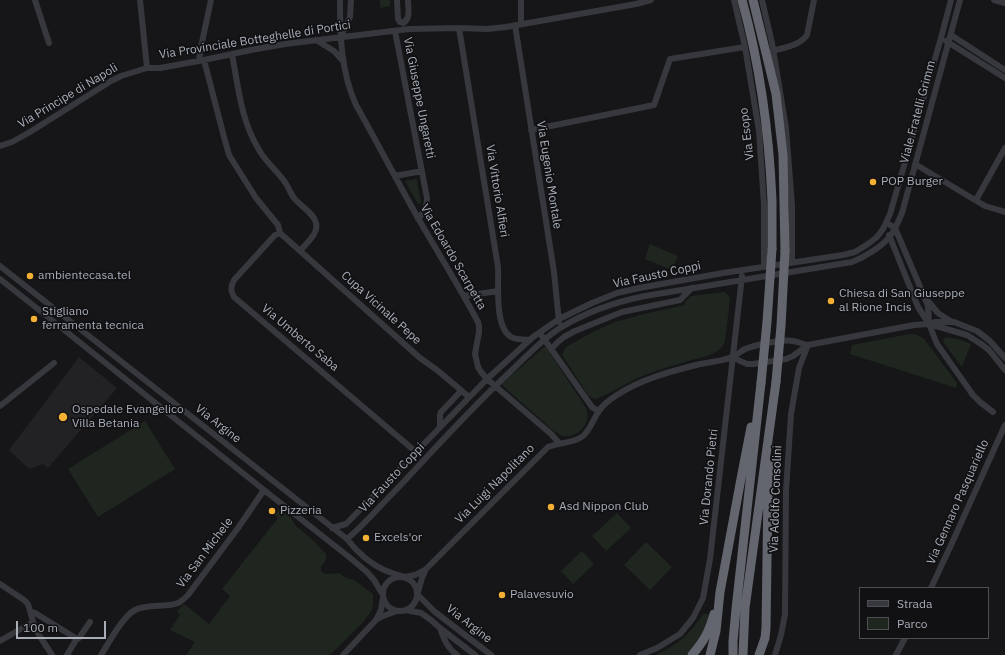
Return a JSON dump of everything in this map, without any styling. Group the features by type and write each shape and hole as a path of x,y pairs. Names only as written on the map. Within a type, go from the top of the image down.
{"highway":[{"path":"733,655 736,609 760,397 772,256 772,200 769,152 756,58 742,0"},
{"path":"753,0 776,94 783,155 785,251 781,326 768,489 767,655"},
{"path":"743,655 745,608 776,382"},
{"path":"710,655 716,630 720,592 750,431 760,397"},
{"path":"692,655 702,643 709,629 720,592"},
{"path":"759,655 765,638 766,628"}],"street":[{"path":"35,0 49,43"},
{"path":"140,0 147,68"},
{"path":"211,0 201,47 202,61 229,155 256,198 278,225 280,233"},
{"name":"Via Edoardo Scarpetta","path":"340,0 340,37 343,61 351,96 418,219 479,324 479,332 474,354 478,367 487,379 551,434 559,443"},
{"path":"340,37 350,17 351,0"},
{"path":"397,0 398,19 403,23 404,30"},
{"path":"403,23 407,21 408,18 408,0"},
{"name":"Via Eugenio Montale","path":"521,0 518,24 531,130 554,272 559,328"},
{"name":"Via Provinciale Botteghelle di Portici","path":"147,68 160,68 285,44 340,37 404,30 459,28 487,29 636,4 651,0"},
{"name":"Via Esopo","path":"734,0 745,47 759,131 764,205 764,267"},
{"path":"762,0 773,51 786,136 792,205 792,262"},
{"path":"773,51 796,44 807,35 814,0"},
{"name":"Viale Fratelli Grimm","path":"929,324 918,307 890,236 887,222 942,38 951,0"},
{"name":"Viale Fratelli Grimm","path":"890,236 902,213 960,0"},
{"path":"995,0 1005,4"},
{"name":"Via Vittorio Alfieri","path":"459,28 498,267 498,304 500,316 506,332 510,336 530,340"},
{"name":"Via Giuseppe Ungaretti","path":"394,31 427,202 425,210 418,219"},
{"path":"942,38 951,34 1005,70"},
{"path":"942,38 1005,78"},
{"path":"316,40 334,51 343,61"},
{"path":"531,130 654,105 670,59 745,47"},
{"path":"232,54 242,104 252,136 258,148 266,161 287,184 294,198 316,221 315,232 300,250"},
{"name":"Via Principe di Napoli","path":"0,146 12,142 30,132 111,81 121,76 147,68"},
{"path":"976,200 1005,148"},
{"path":"916,164 985,206 1005,212"},
{"name":"Via Giuseppe Ungaretti","path":"395,176 422,170"},
{"path":"887,222 895,228 924,296 928,306 929,324 936,344 972,395 993,412"},
{"name":"Via Fausto Coppi","path":"332,528 346,524 487,379 530,340 559,319 617,293 655,285 855,252 877,237 887,222"},
{"name":"Cupa Vicinale Pepe","path":"280,233 420,358 469,397"},
{"name":"Via Umberto Saba","path":"280,233 275,235 234,280 231,288 232,294 416,452"},
{"name":"Via Fausto Coppi","path":"347,540 495,385 559,328 594,311 619,302 644,296 852,262 862,258 890,236"},
{"name":"Via Argine","path":"0,266 332,528 374,565 385,571 405,578"},
{"name":"Via Dorando Pietri","path":"640,655 657,648 680,634 693,618 703,598 710,559 743,270"},
{"name":"Via Argine","path":"0,279 349,557 374,580 383,596"},
{"name":"Via Fausto Coppi","path":"552,348 564,337 598,321 622,312 680,300 692,288"},
{"path":"464,296 498,291"},
{"path":"924,296 931,306 938,312 954,322 969,327 984,336 1005,358"},
{"path":"929,324 935,322 954,322"},
{"path":"929,324 967,335 974,339 988,350 1005,370"},
{"name":"Via Luigi Napolitano","path":"405,578 426,570 543,451 548,447 559,443 575,440 587,432 598,411 617,394 651,378 690,366 733,357 745,349 755,346 785,341 808,345 929,324"},
{"path":"540,332 592,407 598,411"},
{"name":"Via Luigi Napolitano","path":"733,357 747,364 786,359 808,345"},
{"name":"Via Adolfo Consolini","path":"775,655 785,614 786,491 792,414 799,368 808,345"},
{"path":"0,406 54,363"},
{"path":"440,427 441,412 461,391"},
{"name":"Via Gennaro Pasquariello","path":"930,587 1005,425"},
{"name":"Via San Michele","path":"101,655 125,618 133,611 149,606 174,604 188,595 238,528 264,490"},
{"name":"Via Luigi Napolitano","path":"417,594 426,570"},
{"path":"343,655 376,620 380,610 384,590 388,582 396,577 405,578 413,582 417,594 414,604 406,610 397,611 376,620"},
{"path":"0,584 28,604 39,635 52,655"},
{"name":"Via Argine","path":"417,594 435,612 491,655"},
{"path":"383,596 389,607 397,611"},
{"name":"Via Argine","path":"406,610 421,613 475,655"},
{"path":"31,612 74,637"},
{"path":"67,655 90,622"},
{"path":"0,641 34,623"},
{"name":"Via Argine","path":"440,628 444,641 457,655"},
{"path":"896,655 904,639"}],"shaded area":[{"name":"Ospedale Evangelico Villa Betania","path":"79,357 117,388 48,468 43,464 29,469 9,450"}],"green space":[{"path":"380,0 390,0 390,6 380,8"},
{"path":"416,179 421,203 419,204 405,181"},
{"path":"650,244 678,256 672,270 645,259"},
{"path":"725,292 730,299 725,341 713,354 640,377 596,399 588,395 562,355 566,347 615,322 685,305 685,302 691,296"},
{"path":"910,334 918,335 925,340 957,383 956,388 850,354 852,345"},
{"path":"946,337 958,339 971,344 962,367 943,342"},
{"path":"544,347 546,347 586,408 587,417 585,426 572,436 563,436 555,432 502,384"},
{"path":"145,421 175,469 98,517 68,469"},
{"path":"279,509 291,518 295,525 316,543 326,554 326,559 321,566 321,571 325,574 339,573 346,578 354,580 373,594 372,610 364,621 330,655 186,655 195,642 170,630 180,615 177,611 184,604 209,624 230,596 222,589 278,518 275,515"},
{"path":"617,513 631,528 606,551 592,536"},
{"path":"646,542 672,567 650,590 624,565"},
{"path":"582,551 594,564 573,584 561,571"},
{"path":"704,613 710,615 706,626 686,655 656,655 683,638 694,627"}],"place":[{"name":"POP Burger","path":"873,182"},
{"name":"ambientecasa.tel","path":"30,276"},
{"name":"Chiesa di San Giuseppe al Rione Incis","path":"831,301"},
{"name":"Stigliano ferramenta tecnica","path":"34,319"},
{"name":"Ospedale Evangelico Villa Betania","path":"63,417"},
{"name":"Asd Nippon Club","path":"551,507"},
{"name":"Pizzeria","path":"272,511"},
{"name":"Excels'or","path":"366,538"},
{"name":"Palavesuvio","path":"502,595"}]}
